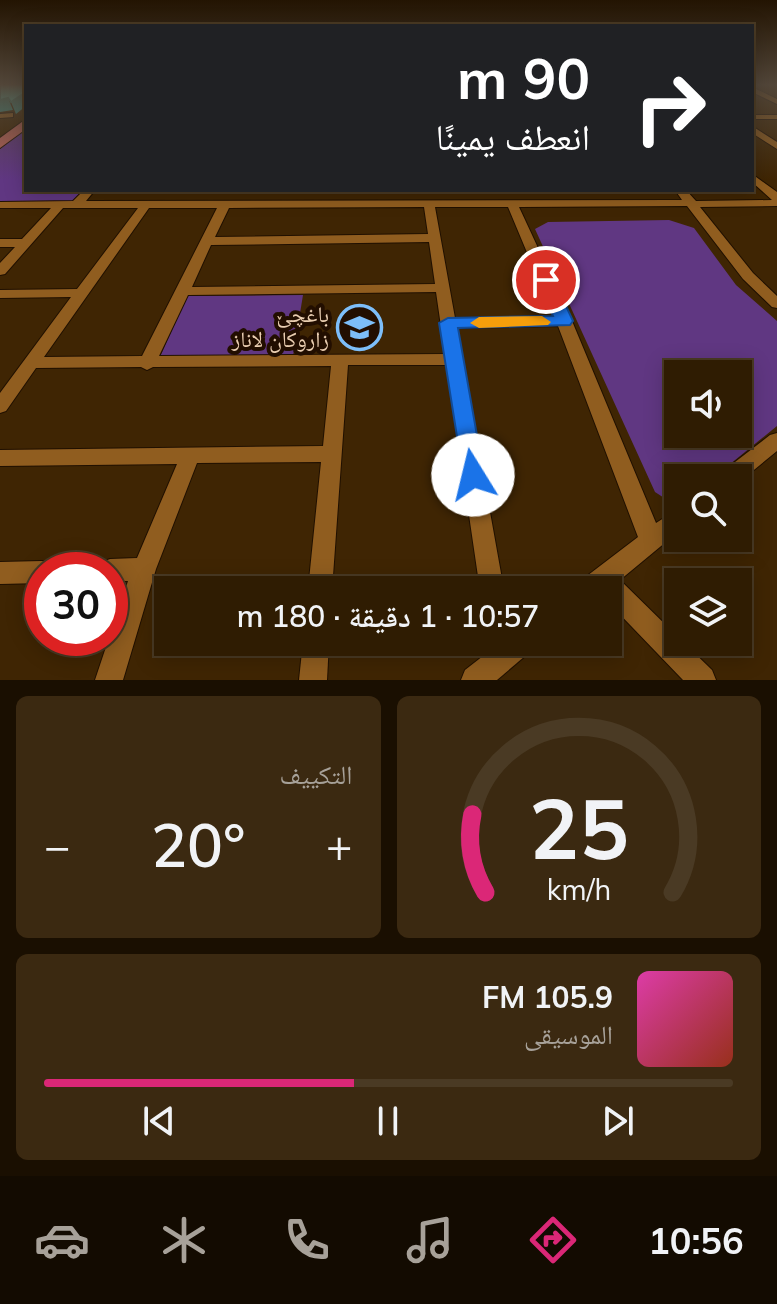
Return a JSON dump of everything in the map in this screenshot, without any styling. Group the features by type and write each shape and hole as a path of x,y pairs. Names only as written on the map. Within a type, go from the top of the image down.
{"main road":[{"path":"0,132 20,117"},
{"path":"0,144 24,125"}],"street":[{"path":"754,117 777,117"},
{"path":"754,130 777,146"},
{"path":"754,140 768,140"},
{"path":"754,179 777,200"},
{"path":"76,205 88,192"},
{"path":"0,406 82,293 163,192"},
{"path":"147,364 206,241 240,192"},
{"path":"416,192 434,238 490,576"},
{"path":"496,192 506,204 564,321 651,540"},
{"path":"682,192 748,276 777,304"},
{"path":"0,205 229,206 777,200"},
{"path":"0,271 60,205"},
{"path":"206,241 434,238"},
{"path":"0,243 26,243"},
{"path":"182,291 442,288"},
{"path":"0,294 82,293"},
{"path":"448,323 564,321"},
{"path":"30,363 454,359"},
{"path":"321,576 340,361"},
{"path":"747,464 777,440"},
{"path":"0,458 331,454"},
{"path":"109,680 144,569 190,456"},
{"path":"605,576 664,530"},
{"path":"128,569 144,569"},
{"path":"0,573 24,572"},
{"path":"622,608 702,680"},
{"path":"313,680 315,656"},
{"path":"475,680 499,656"}],"shaded area":[{"path":"24,129 24,192 83,192 74,203 0,202 0,149"},
{"path":"669,220 694,228 736,285 777,321 777,426 752,446 752,360 664,360 664,448 750,448 730,464 664,464 664,498 655,492 535,229 548,222"},
{"path":"303,295 293,356 160,357 187,296"}],"slow traffic":[{"path":"479,323 542,322"}],"place":[{"name":"باغچێ زاروكان لاناز","path":"360,327"}],"route":[{"path":"473,475 448,323 564,321 546,280"}]}
